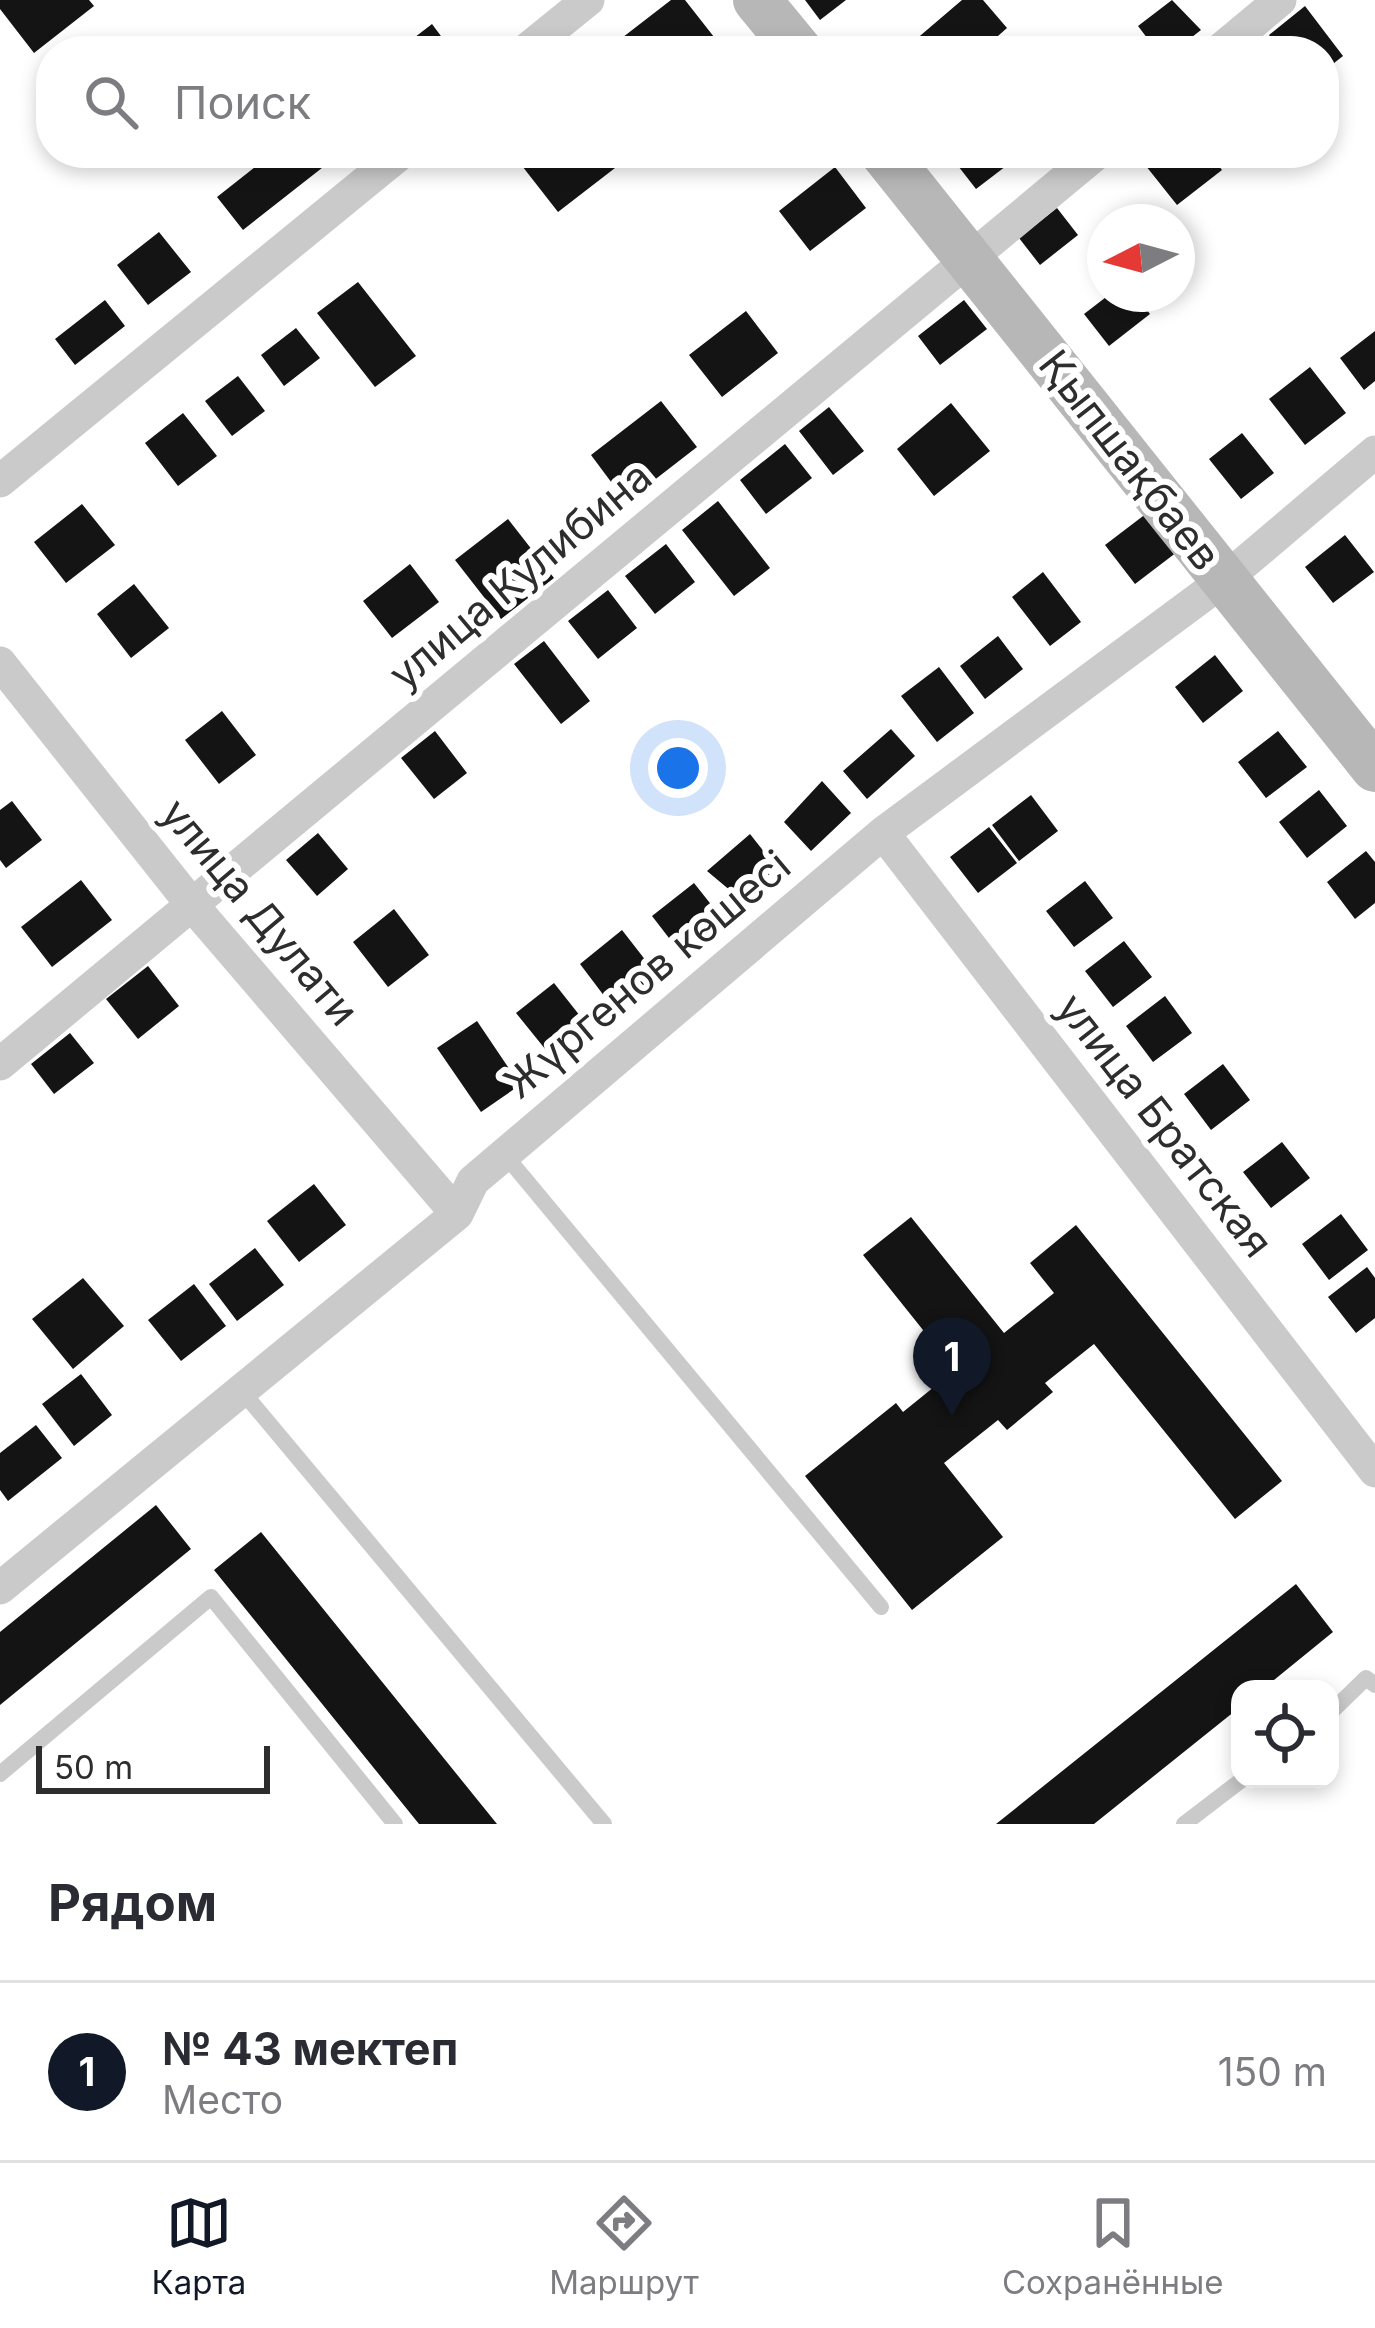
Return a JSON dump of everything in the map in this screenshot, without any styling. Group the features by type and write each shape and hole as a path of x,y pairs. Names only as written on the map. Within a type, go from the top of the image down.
{"street":[{"path":"544,36 588,0"},
{"path":"757,0 787,36"},
{"path":"1237,36 1280,0"},
{"path":"0,482 383,168"},
{"name":"Қыпшақбаев","path":"896,168 1375,768"},
{"name":"улица Кулибина","path":"0,1064 1078,168"},
{"name":"Жүргенов көшесі","path":"0,1588 458,1214 473,1181 883,833 1224,580 1375,452"},
{"name":"улица Дулати","path":"0,663 193,906 458,1214"},
{"name":"улица Братская","path":"883,833 1375,1471"}],"lane":[{"path":"505,1155 881,1607"},
{"path":"242,1390 604,1824"},
{"path":"0,1774 211,1597 395,1824"},
{"path":"1339,1704 1366,1678 1375,1685"},
{"path":"1184,1824 1231,1788"}],"building":[{"path":"0,0 89,0 94,6 56,36 36,36 34,53 0,9"},
{"path":"671,0 685,0 713,36 624,36"},
{"path":"805,0 846,0 820,20"},
{"path":"962,0 983,0 1007,28 998,36 920,36"},
{"path":"1172,0 1201,30 1193,36 1146,36 1138,26"},
{"path":"1305,6 1328,36 1270,36"},
{"path":"432,24 441,36 416,36"},
{"path":"254,168 322,168 243,230 217,197"},
{"path":"524,168 615,168 558,212"},
{"path":"834,168 866,208 810,251 779,211"},
{"path":"960,168 1003,168 976,189"},
{"path":"1148,168 1220,168 1176,204"},
{"path":"1057,208 1078,235 1040,265 1019,238"},
{"path":"159,232 191,272 148,305 117,265"},
{"path":"358,282 416,356 375,387 317,313"},
{"path":"105,300 125,326 75,365 55,339"},
{"path":"964,300 987,329 940,365 918,336"},
{"path":"746,311 778,353 722,397 689,355"},
{"path":"1087,312 1150,314 1109,346 1084,314"},
{"path":"296,328 320,358 284,386 261,355"},
{"path":"1375,331 1375,381 1364,390 1340,358"},
{"path":"1310,367 1346,413 1305,445 1269,399"},
{"path":"238,376 265,411 232,436 205,401"},
{"path":"661,401 697,447 626,502 591,455"},
{"path":"951,403 990,451 934,496 897,449"},
{"path":"829,407 864,451 833,475 799,431"},
{"path":"183,413 217,456 178,486 145,443"},
{"path":"1242,433 1274,473 1241,499 1209,459"},
{"path":"785,444 812,478 766,514 740,480"},
{"path":"718,501 770,568 734,596 682,530"},
{"path":"82,504 115,545 66,583 34,542"},
{"path":"1147,513 1177,552 1135,584 1105,545"},
{"path":"508,519 554,578 501,619 455,560"},
{"path":"1345,535 1374,572 1333,603 1305,567"},
{"path":"666,544 695,582 655,614 625,576"},
{"path":"410,564 439,602 392,638 363,601"},
{"path":"1043,572 1081,622 1050,646 1012,597"},
{"path":"134,584 169,628 131,658 97,614"},
{"path":"608,590 637,628 598,659 568,621"},
{"path":"998,636 1023,669 985,699 960,666"},
{"path":"544,641 590,701 561,724 514,664"},
{"path":"1215,655 1243,691 1203,723 1175,687"},
{"path":"939,667 974,713 937,742 901,696"},
{"path":"222,711 256,755 219,784 185,740"},
{"path":"891,729 915,756 867,799 843,771"},
{"path":"435,731 467,773 434,799 401,758"},
{"path":"1278,731 1307,767 1266,798 1238,762"},
{"path":"822,781 851,813 811,851 784,822"},
{"path":"1319,790 1347,826 1307,858 1279,822"},
{"path":"1031,795 1058,831 1019,861 992,825"},
{"path":"12,801 42,840 6,868 0,860 0,810"},
{"path":"989,827 1017,863 978,893 950,857"},
{"path":"318,833 348,869 317,896 286,860"},
{"path":"750,834 776,867 744,902 707,871"},
{"path":"1366,851 1375,862 1375,903 1355,919 1327,882"},
{"path":"81,880 112,920 52,967 21,927"},
{"path":"1085,881 1113,918 1074,947 1046,911"},
{"path":"694,883 721,917 679,951 652,916"},
{"path":"394,909 429,955 388,987 353,942"},
{"path":"622,930 657,975 614,1009 580,964"},
{"path":"1124,941 1152,977 1113,1007 1085,971"},
{"path":"148,966 179,1006 138,1039 106,999"},
{"path":"554,983 588,1026 550,1055 516,1013"},
{"path":"1165,996 1192,1033 1153,1062 1126,1026"},
{"path":"477,1021 520,1085 481,1112 437,1048"},
{"path":"70,1033 94,1063 54,1094 31,1064"},
{"path":"1223,1064 1250,1100 1211,1130 1184,1094"},
{"path":"1282,1142 1310,1178 1271,1208 1243,1172"},
{"path":"314,1184 346,1225 299,1262 267,1221"},
{"path":"1341,1214 1368,1250 1329,1280 1302,1244"},
{"path":"911,1217 1004,1333 1054,1293 1030,1263 1076,1225 1282,1481 1235,1519 1094,1344 1045,1383 1053,1392 1007,1430 998,1420 944,1463 1003,1537 912,1610 805,1476 896,1403 903,1412 955,1370 863,1255"},
{"path":"255,1248 284,1285 237,1321 209,1284"},
{"path":"1367,1267 1375,1278 1375,1318 1356,1333 1328,1297"},
{"path":"83,1278 124,1326 73,1369 32,1319"},
{"path":"194,1284 226,1326 181,1361 148,1320"},
{"path":"81,1374 112,1415 74,1446 42,1404"},
{"path":"36,1425 62,1458 8,1501 0,1490 0,1453"},
{"path":"156,1505 191,1549 0,1705 0,1632"},
{"path":"261,1532 497,1824 419,1824 214,1570"},
{"path":"1296,1584 1333,1632 1274,1680 1231,1680 1231,1714 1094,1824 996,1824"}],"place":[{"name":"№ 43 мектеп","path":"952,1416"}]}
